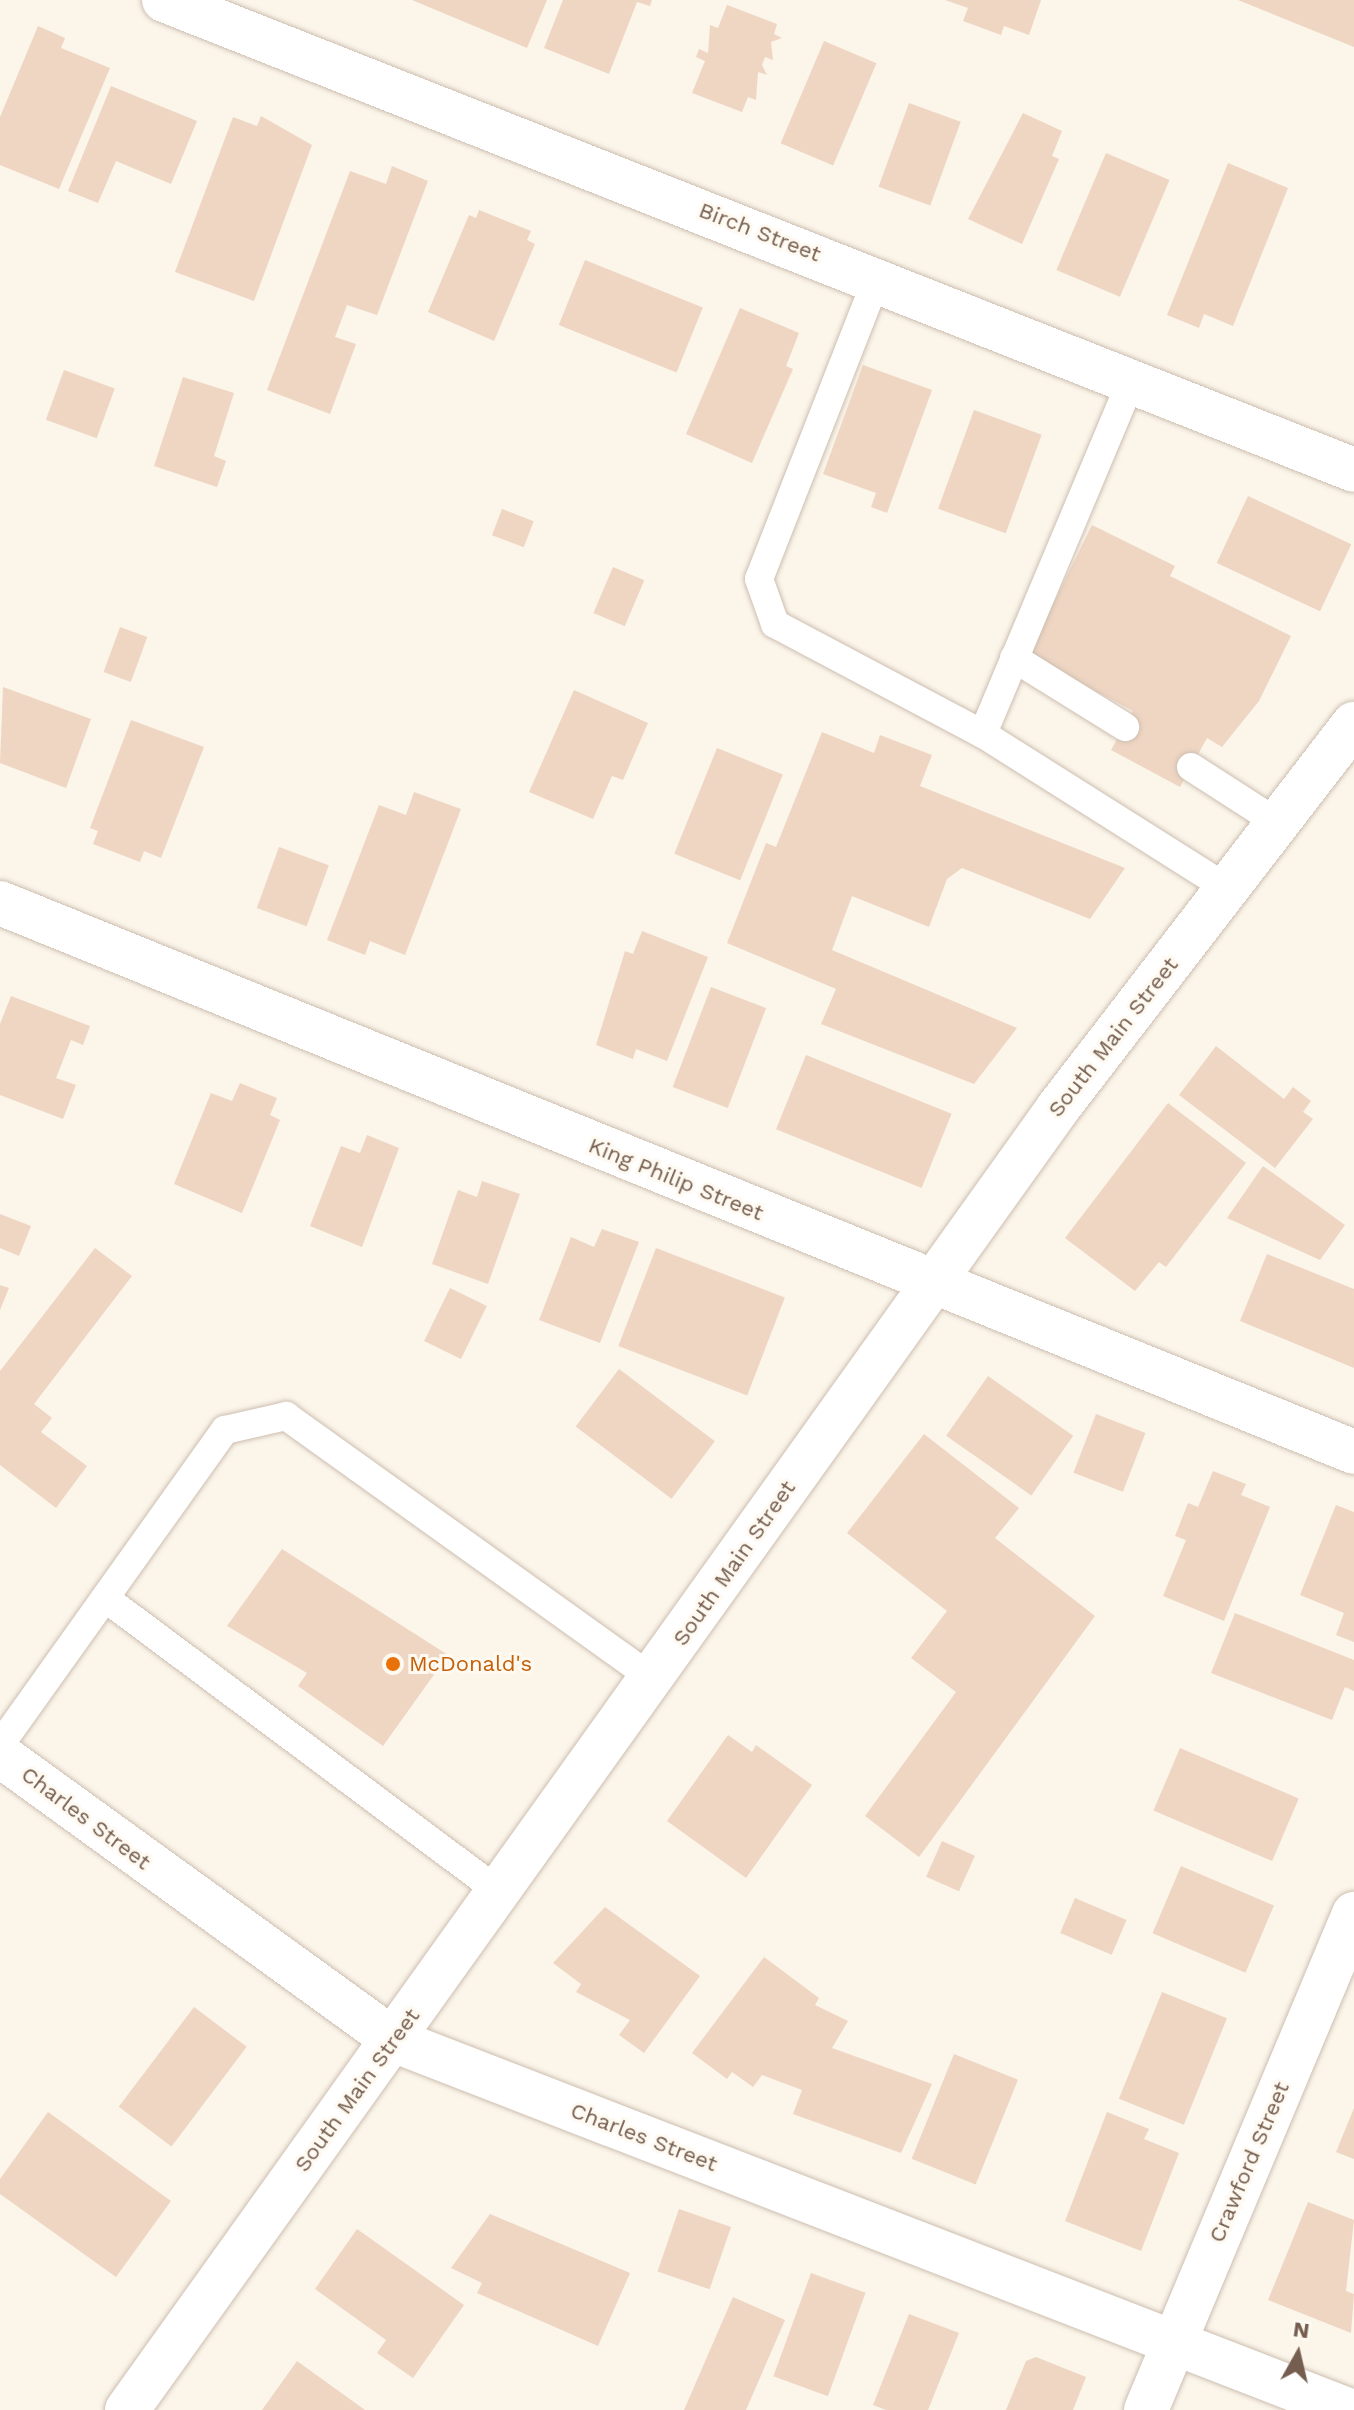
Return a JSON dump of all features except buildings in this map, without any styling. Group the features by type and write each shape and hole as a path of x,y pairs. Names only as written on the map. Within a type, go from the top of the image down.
{"street":[{"name":"Birch Street","path":"164,0 877,278 1354,470"},
{"name":"South Main Street","path":"127,2410 931,1284 1227,888 1354,724"},
{"name":"King Philip Street","path":"0,903 931,1284 1354,1452"},
{"name":"Charles Street","path":"0,1755 393,2040 1348,2410"},
{"name":"Crawford Street","path":"1146,2410 1354,1914"}],"lane":[{"path":"877,278 759,579 775,624 983,734 1227,888"},
{"path":"983,734 1132,379"},
{"path":"1014,658 1125,727"},
{"path":"1191,767 1278,823"},
{"path":"0,1745 225,1430 286,1416 652,1678"},
{"path":"105,1598 499,1892"}],"place":[{"name":"McDonald's","path":"393,1664"}]}
